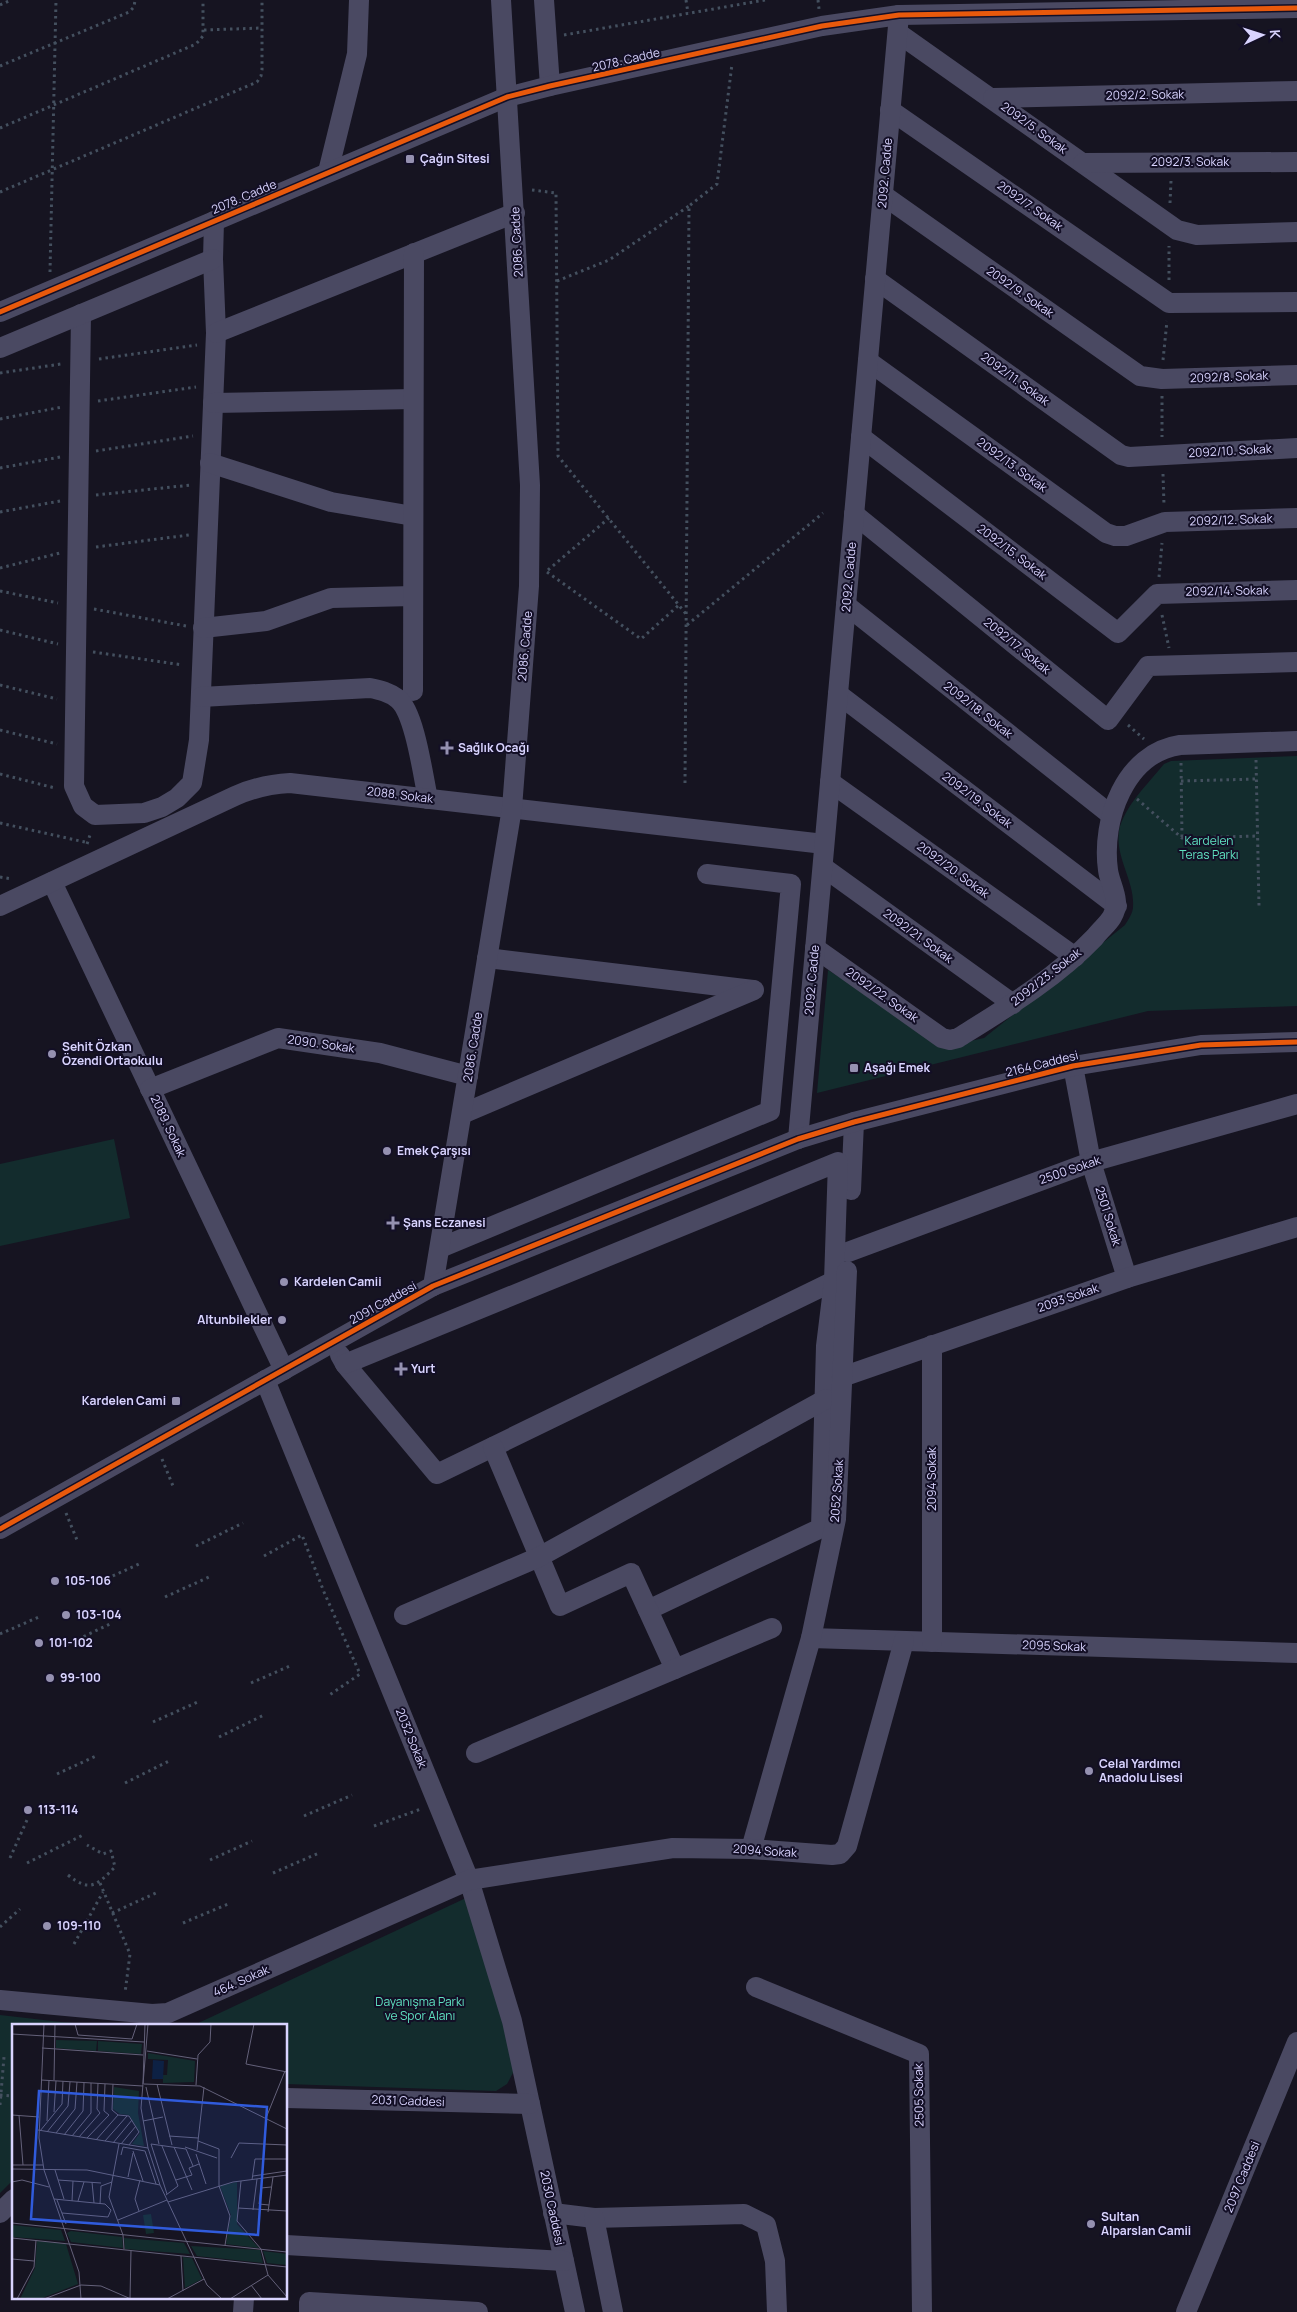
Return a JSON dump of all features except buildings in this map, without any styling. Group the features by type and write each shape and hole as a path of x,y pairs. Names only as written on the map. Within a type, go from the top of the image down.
{"street":[{"path":"328,172 357,54 359,0"},
{"name":"2086. Cadde","path":"433,1286 512,808 530,586 530,485 514,188 501,0"},
{"path":"544,0 550,86"},
{"name":"2078. Cadde","path":"0,312 507,97 550,86 831,24 898,24 1036,6 1297,8"},
{"name":"2092/5. Sokak","path":"898,24 993,98 1169,224 1183,232 1197,235 1297,232"},
{"name":"2092. Cadde","path":"798,1139 898,24"},
{"name":"2092/2. Sokak","path":"993,98 1297,91"},
{"name":"2092/7. Sokak","path":"890,110 1169,303"},
{"name":"2092/3. Sokak","path":"1083,163 1297,162"},
{"name":"2092/9. Sokak","path":"883,195 1135,374 1162,379"},
{"path":"215,338 515,213"},
{"path":"81,314 74,749 75,793 83,806 96,815 144,813 177,798 192,783 199,740 215,338 212,259 214,221"},
{"path":"413,691 414,254"},
{"path":"0,348 212,259"},
{"name":"2092/11. Sokak","path":"875,279 1121,455 1129,457 1162,455"},
{"path":"1169,303 1297,302"},
{"name":"2092/13. Sokak","path":"868,361 1106,533 1115,536 1126,536 1165,522"},
{"name":"2092/8. Sokak","path":"1162,379 1297,374"},
{"path":"213,393 413,399"},
{"name":"2092/15. Sokak","path":"861,437 1118,633 1157,594"},
{"name":"2092/10. Sokak","path":"1162,455 1297,448"},
{"path":"210,473 331,502 413,516"},
{"name":"2092/17. Sokak","path":"854,514 1108,720 1114,712"},
{"name":"2092/12. Sokak","path":"1165,522 1297,518"},
{"name":"2092/14. Sokak","path":"1157,594 1297,590"},
{"path":"203,628 266,621 330,598 413,596"},
{"name":"2092/18. Sokak","path":"846,605 1111,815"},
{"path":"1114,712 1148,666 1297,662"},
{"path":"201,697 370,688 386,691 400,700 409,715 428,799"},
{"name":"2092/19. Sokak","path":"838,694 1117,906"},
{"path":"1117,906 1108,868 1111,815 1123,788 1138,767 1158,751 1180,745 1297,741"},
{"name":"2092/20. Sokak","path":"830,782 1075,957"},
{"name":"2088. Sokak","path":"0,906 236,796 261,787 290,783 824,844"},
{"name":"2092/21. Sokak","path":"823,867 1013,1004"},
{"path":"440,1248 770,1111 791,884 707,874"},
{"name":"2089. Sokak","path":"52,882 284,1370"},
{"name":"2092/23. Sokak","path":"950,1040 958,1038 1013,1004 1075,957 1111,919 1117,906"},
{"name":"2092/22. Sokak","path":"815,948 942,1038 950,1040"},
{"path":"487,958 782,994"},
{"path":"462,1114 754,990"},
{"name":"2090. Sokak","path":"150,1089 278,1038 380,1053 468,1076"},
{"name":"2164 Caddesi","path":"798,1139 854,1122 1074,1066 1201,1045 1297,1042"},
{"name":"2501 Sokak","path":"1074,1066 1091,1162 1128,1278"},
{"name":"2500 Sokak","path":"848,1252 1091,1162 1297,1104"},
{"name":"2052 Sokak","path":"751,1849 811,1638 836,1519 854,1122"},
{"name":"2091 Caddesi","path":"0,1529 433,1286 798,1139"},
{"path":"345,1364 838,1162 834,1280 826,1346 821,1528 648,1610"},
{"name":"2093 Sokak","path":"842,1377 1128,1278 1297,1227"},
{"path":"333,1343 345,1364 437,1474 834,1280"},
{"name":"2094 Sokak","path":"932,1345 932,1642"},
{"name":"2032 Sokak","path":"266,1380 469,1880 512,2021 530,2104"},
{"path":"404,1615 539,1557 826,1399"},
{"path":"493,1447 560,1606 631,1572 675,1669"},
{"path":"476,1753 772,1628"},
{"name":"2095 Sokak","path":"811,1638 1297,1653"},
{"name":"2094 Sokak","path":"469,1880 673,1848 751,1849 832,1856 840,1854 847,1846 904,1641"},
{"name":"464. Sokak","path":"0,2000 168,2013 469,1880"},
{"name":"2505 Sokak","path":"756,1987 919,2054 922,2312"},
{"name":"2097 Caddesi","path":"1186,2312 1297,2042"},
{"name":"2031 Caddesi","path":"288,2098 530,2104"},
{"name":"2030 Caddesi","path":"530,2104 575,2312"},
{"path":"0,2213 12,2202"},
{"path":"554,2213 594,2218 744,2214 766,2225 775,2261 777,2312"},
{"path":"594,2218 613,2312"},
{"path":"288,2245 564,2261"},
{"path":"309,2312 309,2302 364,2308 478,2312"}],"path":[{"path":"0,5 11,0"},
{"path":"50,291 56,0"},
{"path":"0,66 129,12 134,7 135,0"},
{"path":"0,128 54,107 200,42 204,30 203,0"},
{"path":"0,192 257,82 261,76 262,0"},
{"path":"686,0 688,13"},
{"path":"547,38 766,0"},
{"path":"204,30 262,28"},
{"path":"556,281 609,260 690,206 716,184 734,46"},
{"path":"1171,162 1169,303 1162,379 1162,455 1165,522 1157,594 1174,666"},
{"path":"514,188 556,193 558,456 686,614"},
{"path":"685,784 690,206"},
{"path":"0,373 215,338"},
{"path":"0,419 80,404 213,393"},
{"path":"0,468 211,433"},
{"path":"0,512 210,473"},
{"path":"686,625 823,513"},
{"path":"530,586 608,518"},
{"path":"0,568 78,549 207,533"},
{"path":"546,572 641,639 679,605"},
{"path":"0,591 203,628"},
{"path":"0,630 76,649 201,668"},
{"path":"0,685 75,703"},
{"path":"1114,712 1158,751"},
{"path":"0,730 74,749"},
{"path":"1256,742 1259,906"},
{"path":"1180,745 1182,838"},
{"path":"0,774 75,793"},
{"path":"1181,781 1256,779"},
{"path":"1123,788 1182,838 1258,836"},
{"path":"89,843 96,815"},
{"path":"0,823 89,843"},
{"path":"80,847 89,843"},
{"path":"0,877 14,880"},
{"path":"155,1442 172,1486"},
{"path":"59,1496 77,1540"},
{"path":"196,1546 242,1523"},
{"path":"264,1556 302,1535 324,1592 360,1674 328,1696"},
{"path":"95,1584 139,1564"},
{"path":"165,1597 209,1577"},
{"path":"0,1634 41,1616"},
{"path":"66,1644 112,1623"},
{"path":"251,1683 292,1664"},
{"path":"153,1722 200,1701"},
{"path":"219,1737 264,1715"},
{"path":"57,1774 98,1755"},
{"path":"125,1784 169,1761"},
{"path":"304,1816 352,1795"},
{"path":"374,1826 438,1803"},
{"path":"10,1858 27,1820"},
{"path":"26,1863 83,1835"},
{"path":"210,1860 252,1841"},
{"path":"68,1875 79,1884 91,1886 100,1883 115,1867 111,1851 103,1854 87,1845"},
{"path":"273,1874 319,1853"},
{"path":"100,1883 130,1954 123,2011"},
{"path":"74,1944 103,1891"},
{"path":"112,1913 158,1892"},
{"path":"183,1923 228,1904"},
{"path":"0,1927 20,1909"},
{"path":"0,2105 4,2057"}],"green space":[{"name":"Kardelen Teras Parkı","path":"1297,756 1297,1006 1148,1011 817,1093 828,970 948,1046 984,1038 1125,925 1132,912 1133,897 1120,851 1119,831 1131,804 1164,764 1171,761"},
{"path":"114,1139 130,1218 0,1246 0,1164"},
{"name":"Dayanışma Parkı ve Spor Alanı","path":"466,1898 498,1988 515,2069 507,2084 496,2091 288,2084 288,2024 196,2024"},
{"path":"0,2015 90,2024 12,2024 12,2181 0,2193"}],"cycle path":[{"path":"0,312 507,97 550,86 822,26 899,15 1297,8"},
{"path":"0,1529 433,1286 798,1139 854,1122 1073,1066 1201,1045 1297,1042"}],"place":[{"name":"Çağın Sitesi","path":"410,159"},
{"name":"Sağlık Ocağı","path":"447,748"},
{"name":"Şehit Özkan Özendi Ortaokulu","path":"52,1054"},
{"name":"Aşağı Emek","path":"854,1068"},
{"name":"Emek Çarşısı","path":"387,1151"},
{"name":"Şans Eczanesi","path":"393,1223"},
{"name":"Kardelen Camii","path":"284,1282"},
{"name":"Altunbilekler","path":"282,1320"},
{"name":"Yurt","path":"401,1369"},
{"name":"Kardelen Cami","path":"176,1401"},
{"name":"105-106","path":"55,1581"},
{"name":"103-104","path":"66,1615"},
{"name":"101-102","path":"39,1643"},
{"name":"99-100","path":"50,1678"},
{"name":"Celal Yardımcı Anadolu Lisesi","path":"1089,1771"},
{"name":"113-114","path":"28,1810"},
{"name":"109-110","path":"47,1926"},
{"name":"Sultan Alparslan Camii","path":"1091,2224"}]}
